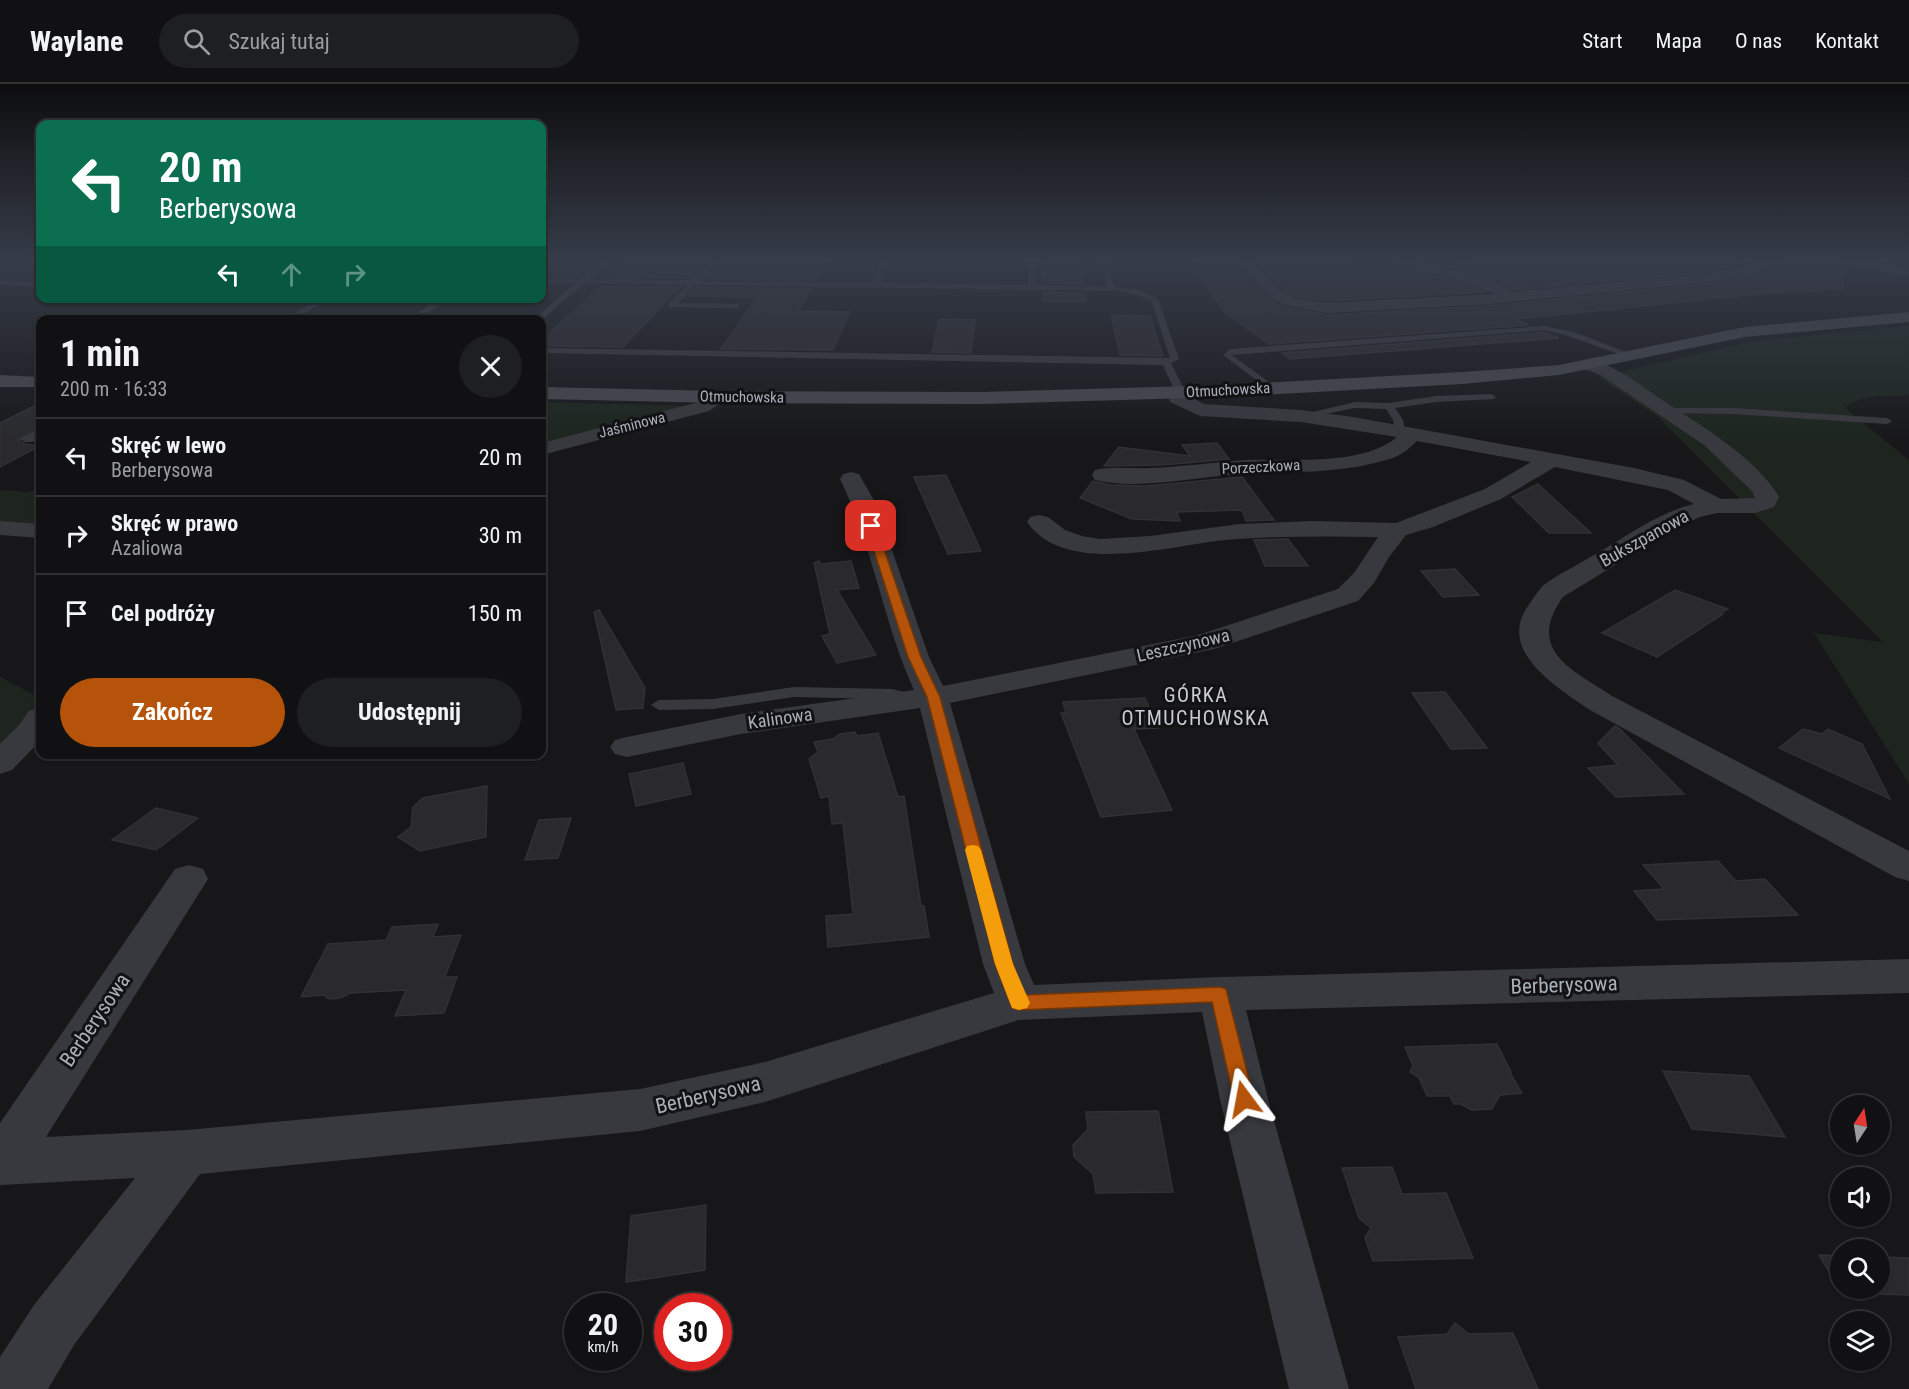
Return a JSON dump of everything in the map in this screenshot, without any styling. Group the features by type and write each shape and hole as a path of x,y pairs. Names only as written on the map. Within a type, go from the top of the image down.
{"main road":[{"name":"Otmuchowska","path":"546,393 720,397 970,398 1177,392 1520,375 1591,365 1744,332 1848,322"},
{"path":"0,381 36,382"}],"street":[{"path":"1591,365 1608,372 1711,441 1762,488 1767,497 1766,502 1755,506 1718,506"},
{"name":"Bukszpanowa","path":"1177,392 1177,398 1200,410 1301,416 1406,432 1676,486 1718,506"},
{"name":"Jaśminowa","path":"546,448 702,407 720,397"},
{"name":"Porzeczkowa","path":"1103,474 1132,477 1350,460 1377,456 1394,450 1406,442 1406,432"},
{"path":"1039,522 1050,534 1074,542 1114,547 1146,546 1219,532 1336,528 1397,530 1424,522 1492,494 1551,460"},
{"path":"851,479 864,504 914,657 924,698 1001,952 1019,1003"},
{"name":"Bukszpanowa","path":"1718,506 1693,511 1668,522 1553,591 1539,606 1533,621 1531,634 1535,647 1558,674 1601,703 1909,868"},
{"path":"0,528 36,531"},
{"name":"Leszczynowa","path":"924,698 1204,643 1348,595 1365,577 1377,555 1397,530"},
{"name":"Kalinowa","path":"627,747 741,723 924,698"},
{"path":"0,764 24,727"},
{"name":"Berberysowa","path":"1,1162 189,879"},
{"name":"Berberysowa","path":"1,1162 186,1153 640,1110 765,1082 1019,1003 1220,994 1909,975"},
{"path":"1220,994 1319,1389"},
{"path":"14,1389 54,1325 186,1153"}],"lane":[{"path":"546,351 1166,362 1175,359 1162,322"},
{"path":"1271,388 1227,355 1230,352 1545,328 1571,334 1630,355"},
{"path":"1166,362 1177,385 1177,392"},
{"path":"1301,416 1355,405 1389,406 1436,399 1491,398"},
{"path":"1389,406 1406,432"},
{"path":"1667,411 1733,411 1887,421"},
{"path":"36,433 25,439 36,439"},
{"path":"659,705 713,704 794,692 892,694 924,698"}],"shaded area":[{"path":"1909,326 1909,395 1867,398 1851,403 1845,408 1909,460 1909,784 1814,633 1883,642 1657,416 1598,377 1754,341"},
{"path":"546,402 689,406 546,443"},
{"path":"0,490 27,492 36,490 36,535 0,533"},
{"path":"0,677 36,696 36,713 0,748"}],"building":[{"path":"561,322 647,322 623,347 546,346 546,335"},
{"path":"740,322 846,322 833,350 721,349"},
{"path":"938,322 975,322 971,353 932,352"},
{"path":"1113,322 1152,322 1163,356 1120,355"},
{"path":"1238,322 1522,322 1529,325 1269,344"},
{"path":"1545,332 1559,338 1290,359 1282,353"},
{"path":"36,405 36,429 18,440 36,445 36,448 0,467 0,423"},
{"path":"1217,443 1229,459 1162,465 1104,466 1119,447 1190,456 1182,445"},
{"path":"946,475 981,551 948,554 914,477"},
{"path":"1242,477 1274,520 1246,521 1242,510 1177,512 1180,521 1132,519 1080,498 1093,481 1111,485 1146,486"},
{"path":"1538,484 1591,533 1549,533 1512,497"},
{"path":"1288,539 1308,566 1265,566 1254,540"},
{"path":"819,561 821,564 851,561 859,588 837,590 876,655 837,663 822,636 830,634 814,563"},
{"path":"1455,569 1479,595 1443,597 1421,571"},
{"path":"1675,590 1728,609 1657,657 1602,633"},
{"path":"599,610 645,688 643,708 616,710 594,612"},
{"path":"1445,692 1487,748 1451,749 1412,693"},
{"path":"1145,698 1158,728 1134,729 1172,810 1101,817 1061,713 1066,713 1063,702"},
{"path":"1615,726 1684,794 1616,797 1588,768 1618,765 1598,743"},
{"path":"1803,729 1822,734 1828,729 1862,744 1890,799 1779,748"},
{"path":"855,732 857,736 878,733 898,797 904,796 921,906 924,906 929,937 828,947 826,916 853,914 843,823 832,824 829,796 821,798 809,759 818,752 814,742"},
{"path":"683,763 691,794 636,806 629,774"},
{"path":"487,786 486,837 420,851 398,837 411,827 413,807 423,798"},
{"path":"156,808 198,818 156,850 112,840"},
{"path":"571,818 558,858 525,860 539,820"},
{"path":"1718,861 1736,881 1765,879 1798,915 1657,920 1634,891 1664,889 1643,865"},
{"path":"438,924 433,937 461,935 445,977 457,977 444,1013 395,1016 406,990 350,993 341,998 329,999 324,995 301,997 328,944 386,940 392,927"},
{"path":"1497,1044 1522,1093 1500,1095 1492,1109 1472,1110 1461,1104 1454,1104 1450,1096 1427,1096 1419,1078 1410,1072 1413,1066 1405,1047"},
{"path":"1663,1071 1749,1076 1785,1137 1692,1129"},
{"path":"1158,1111 1173,1192 1096,1193 1093,1174 1074,1157 1073,1145 1088,1129 1086,1112"},
{"path":"1392,1167 1402,1194 1446,1193 1473,1258 1373,1261 1365,1238 1371,1228 1359,1218 1342,1168"},
{"path":"706,1205 705,1270 626,1282 631,1216"},
{"path":"1819,1255 1830,1256 1830,1273"},
{"path":"1890,1257 1909,1258 1909,1295 1890,1294"},
{"path":"1455,1323 1469,1334 1513,1333 1538,1389 1416,1389 1398,1337 1447,1334"}],"slow traffic":[{"path":"973,850 1004,964 1019,1003 1021,1003"}],"district":[{"name":"GÓRKA OTMUCHOWSKA","path":"1196,706"}],"route":[{"path":"871,526 914,657 933,697 1004,964 1019,1003 1220,994 1244,1099"}]}
